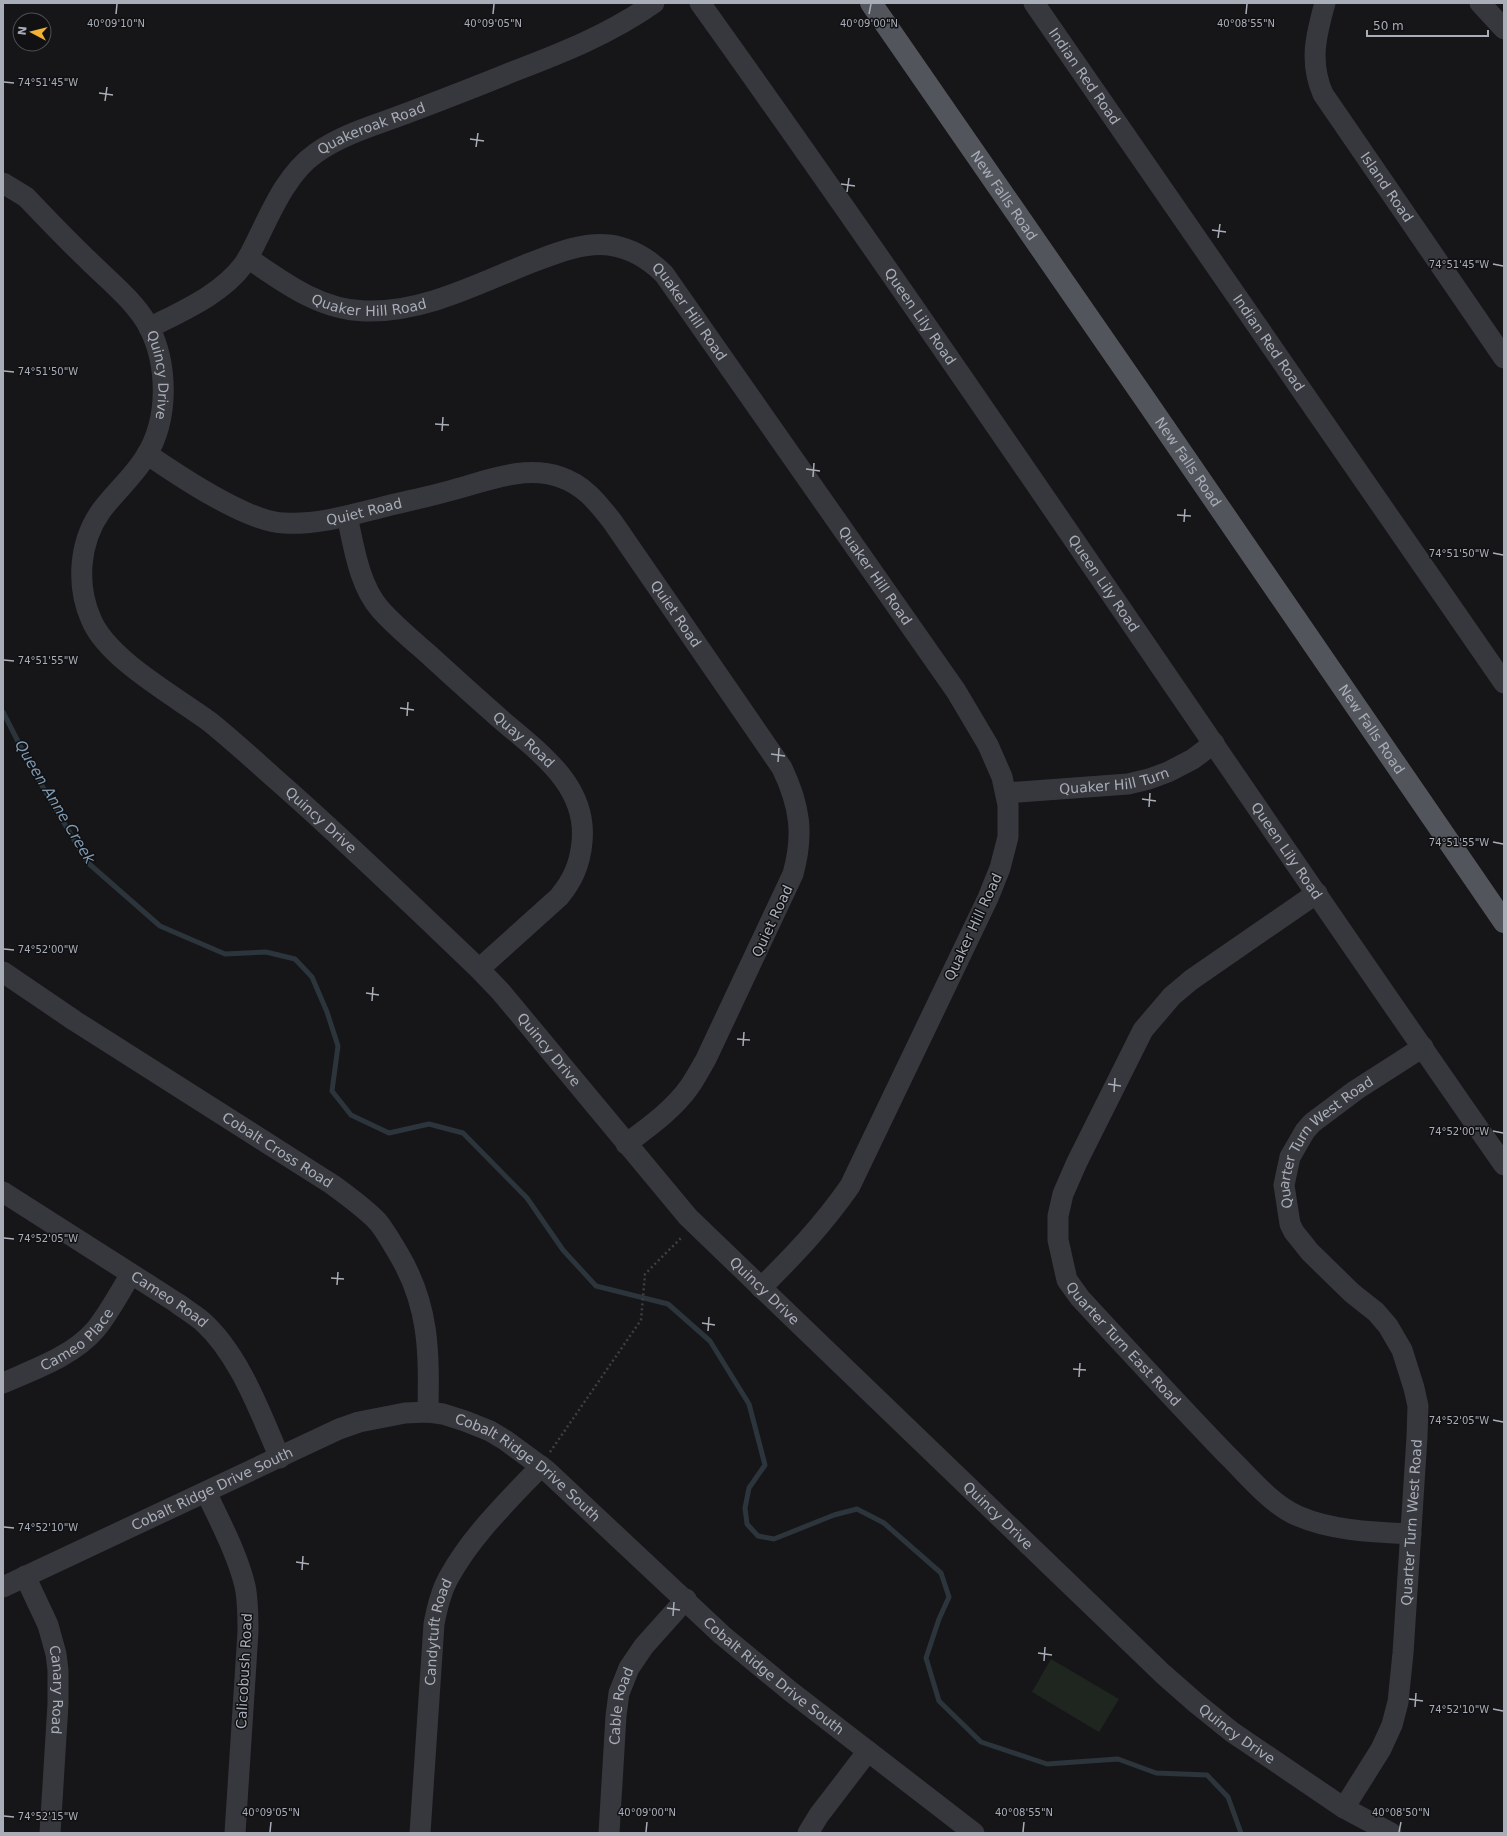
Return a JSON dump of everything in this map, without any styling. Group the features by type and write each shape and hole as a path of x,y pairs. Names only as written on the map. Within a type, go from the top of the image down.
{"main road":[{"name":"New Falls Road","path":"871,3 1152,408 1504,922"}],"street":[{"name":"Quakeroak Road","path":"149,328 196,304 227,281 248,258 273,206 294,174 315,153 334,142 369,127 570,50 630,20 654,3"},
{"name":"Queen Lily Road","path":"700,3 1214,743 1504,1165"},
{"name":"Indian Red Road","path":"1034,3 1504,683"},
{"name":"Island Road","path":"1325,3 1316,37 1315,57 1319,84 1324,94 1504,358"},
{"path":"1480,3 1504,29"},
{"name":"Quincy Drive","path":"3,183 26,197 113,284 140,314 149,328 156,345 161,364 164,385 163,404 154,437 147,454 100,512 84,549 81,571 82,586 92,623 107,644 127,662 210,723 274,777 478,969 501,992 626,1144 696,1224 1185,1693 1232,1732 1344,1808 1391,1833"},
{"name":"Quaker Hill Road","path":"248,258 311,298 331,305 363,312 410,308 576,247 608,245 625,249 642,256 654,264 664,274 956,691 988,745 1002,777 1006,794 1008,837 1000,868 995,880 850,1186 829,1217 808,1241 761,1288"},
{"name":"Quiet Road","path":"147,454 227,503 270,521 284,523 305,522 347,516 456,489 488,479 525,473 560,476 577,484 596,500 612,521 782,768 798,812 799,852 793,874 774,918 706,1059 690,1086 650,1126 626,1144"},
{"name":"Quay Road","path":"347,516 358,564 370,593 380,609 416,644 546,758 569,786 580,811 583,830 581,853 578,867 570,884 559,897 478,969"},
{"name":"Quaker Hill Turn","path":"1006,794 1128,784 1149,779 1168,772 1192,759 1214,743"},
{"name":"Quarter Turn East Road","path":"1317,893 1191,980 1172,996 1143,1030 1077,1162 1063,1194 1058,1216 1058,1240 1067,1280 1080,1298 1255,1483 1280,1505 1297,1516 1323,1525 1365,1532 1411,1534"},
{"name":"Cobalt Cross Road","path":"3,972 75,1021 334,1185 364,1209 378,1223 406,1265 420,1298 428,1342 428,1412"},
{"name":"Quarter Turn West Road","path":"1344,1808 1381,1749 1392,1725 1398,1702 1403,1653 1418,1406 1402,1350 1388,1326 1376,1312 1352,1293 1310,1252 1294,1232 1290,1224 1284,1185 1290,1157 1308,1127 1356,1090 1423,1047"},
{"name":"Cameo Road","path":"3,1192 131,1274 202,1322 217,1337 230,1354 248,1387 280,1458"},
{"name":"Cameo Place","path":"3,1383 53,1360 74,1348 96,1329 131,1274"},
{"name":"Cobalt Ridge Drive South","path":"3,1587 339,1429 359,1422 405,1413 428,1412 450,1416 490,1431 541,1466 686,1599 722,1635 784,1686 974,1833"},
{"name":"Candytuft Road","path":"420,1833 434,1624 439,1601 448,1578 468,1547 541,1466"},
{"name":"Calicobush Road","path":"206,1492 237,1559 245,1587 248,1609 248,1632 234,1833"},
{"name":"Canary Road","path":"25,1576 48,1625 56,1654 58,1670 58,1704 50,1833"},
{"name":"Cable Road","path":"609,1833 616,1716 619,1693 629,1668 644,1646 686,1599"},
{"path":"808,1833 819,1815 868,1750"}],"path":[{"path":"541,1466 641,1320 645,1274 696,1224"}],"shaded area":[{"path":"1051,1659 1119,1699 1099,1732 1032,1692"}],"waterway":[{"name":"Queen Anne Creek","path":"3,712 31,767 87,862 160,926 225,954 266,952 295,959 312,977 327,1012 338,1046 332,1091 351,1115 389,1133 429,1124 463,1133 527,1198 563,1250 596,1286 668,1304 710,1341 749,1404 765,1465 749,1488 745,1508 747,1524 758,1536 774,1539 834,1515 857,1509 884,1523 941,1573 949,1597 939,1619 926,1658 939,1701 981,1742 1047,1764 1118,1759 1156,1773 1207,1775 1228,1797 1241,1833"}]}
